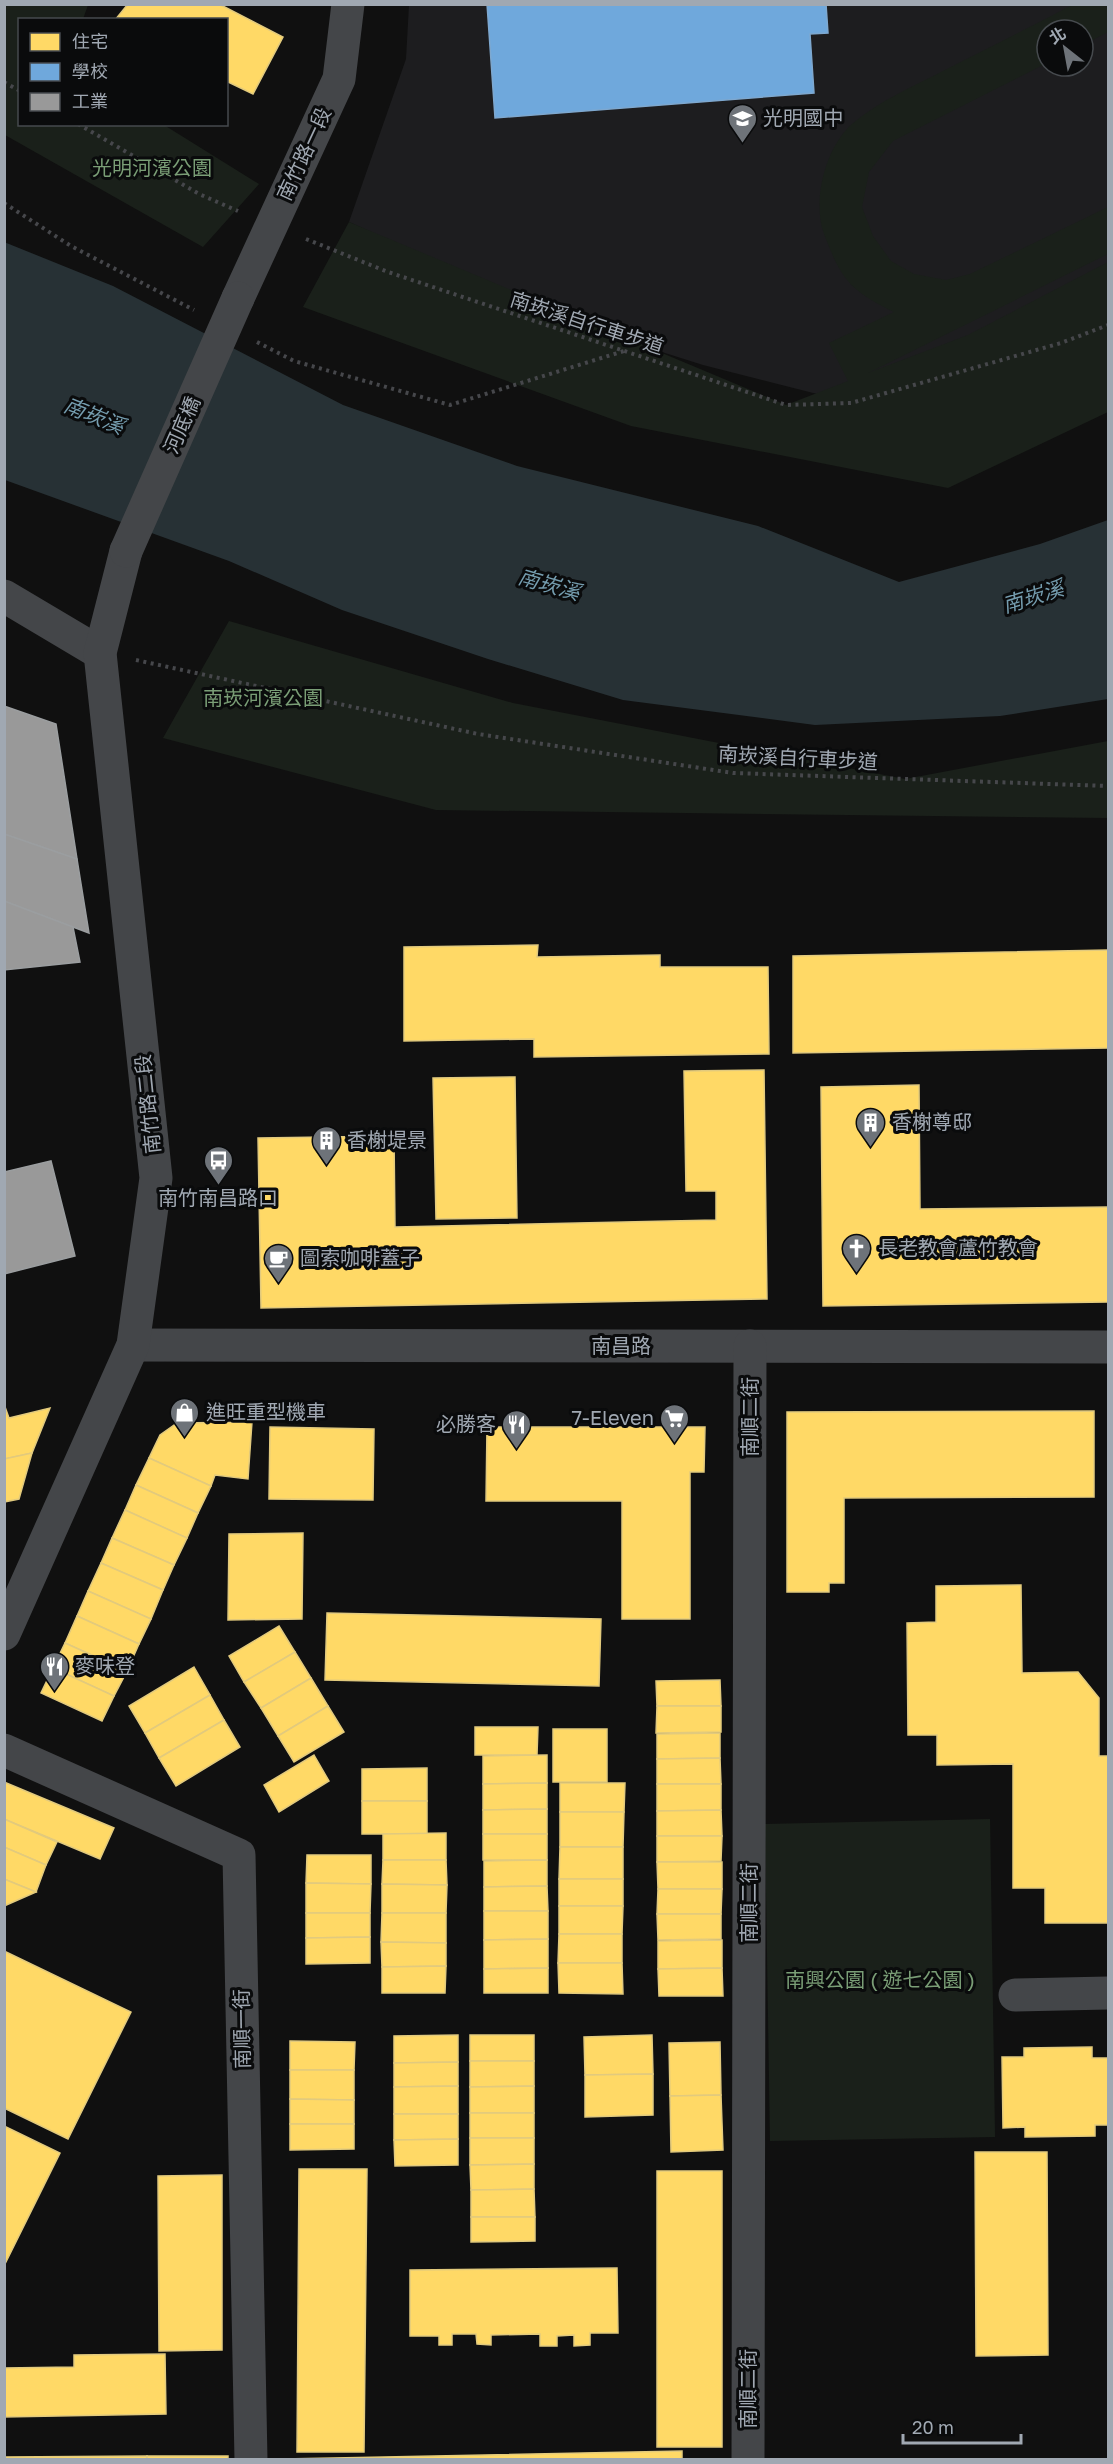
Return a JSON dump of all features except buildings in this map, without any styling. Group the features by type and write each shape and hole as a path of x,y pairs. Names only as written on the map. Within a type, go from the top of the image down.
{"street":[{"name":"南竹路一段","path":"238,298 339,79 348,4"},
{"name":"河底橋","path":"126,551 238,298"},
{"name":"南竹路二段","path":"4,1634 134,1345 156,1178 100,653 126,551"},
{"path":"4,596 100,653"},
{"name":"南昌路","path":"134,1345 1108,1347"},
{"name":"南順二街","path":"748,2460 750,1346"},
{"name":"南順一街","path":"4,1750 239,1855 251,2460"},
{"path":"1015,1995 1108,1993"}],"path":[{"path":"4,82 18,90"},
{"name":"南崁溪自行車步道","path":"81,126 199,194 388,272 786,405 851,403 1061,343 1108,325"},
{"path":"4,203 71,246 198,312"},
{"path":"251,339 294,361 450,405 624,351"},
{"name":"南崁溪自行車步道","path":"100,653 478,735 734,772 1108,786"}],"shaded area":[{"name":"光明國中","path":"409,5 1108,5 1108,283 829,397 703,365 580,326 349,222 406,59"}],"green space":[{"name":"光明河濱公園","path":"5,4 88,5 83,18 18,18 18,126 166,126 259,184 203,247 5,135"},
{"path":"1074,4 1108,5 1108,32 1095,39 1095,18 1047,18"},
{"path":"1035,24 1035,69 893,141 869,172 862,207 873,236 891,261 914,274 946,280 970,274 1108,207 1108,254 868,373 968,335 1108,262 1108,412 948,488 631,426 303,307 349,222 786,405 848,381 829,343 894,312 867,297 849,282 836,263 824,234 820,191 828,161 835,147 852,124 884,101"},
{"name":"南崁河濱公園","path":"229,621 513,703 905,779 1108,741 1108,818 436,810 163,738"},
{"name":"南興公園 ( 遊七公園 )","path":"990,1819 995,2137 770,2141 765,1824"}],"water":[{"name":"南崁溪","path":"4,242 113,286 343,405 517,466 758,526 899,582 1040,544 1108,520 1108,699 1000,716 815,725 623,700 488,659 342,610 229,561 5,480"}],"place":[{"name":"光明國中","path":"742,144"},
{"name":"香榭尊邸","path":"871,1148"},
{"name":"香榭堤景","path":"326,1166"},
{"name":"南竹南昌路口","path":"218,1186"},
{"name":"長老教會蘆竹教會","path":"857,1274"},
{"name":"圖索咖啡蓋子","path":"279,1284"},
{"name":"進旺重型機車","path":"185,1438"},
{"name":"7-Eleven","path":"675,1444"},
{"name":"必勝客","path":"517,1450"},
{"name":"麥味登","path":"54,1692"}]}
